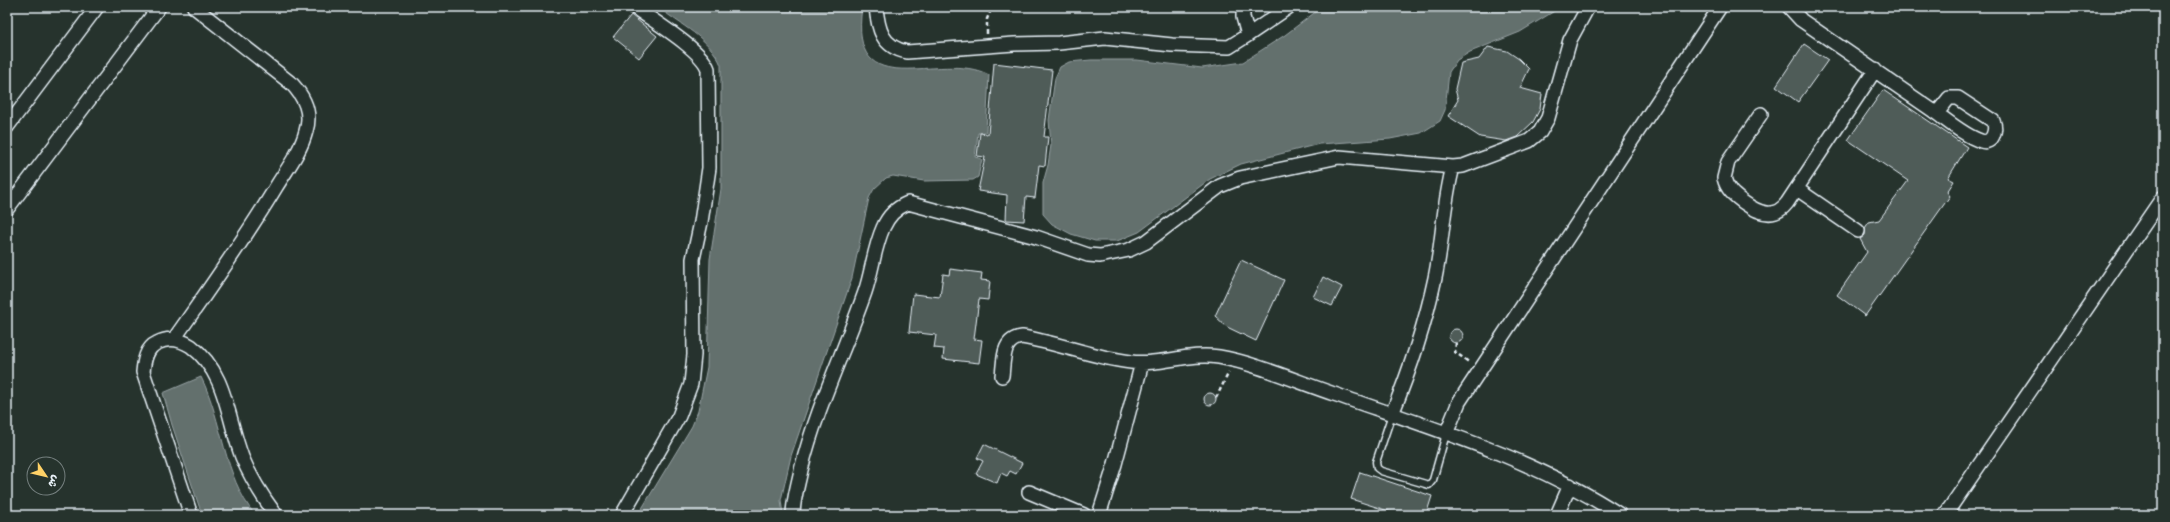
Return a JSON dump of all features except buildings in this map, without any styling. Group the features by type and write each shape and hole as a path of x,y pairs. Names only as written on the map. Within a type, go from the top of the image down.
{"street":[{"path":"7,127 97,7"},
{"path":"7,209 159,7"},
{"path":"174,339 251,229 299,149 308,123 306,105 299,92 292,84 194,7"},
{"path":"622,515 679,416 691,384 694,355 693,259 701,222 709,168 708,69 706,63 697,53 634,7"},
{"path":"876,7 878,29 882,36 901,51 907,52 1059,43 1105,38 1172,45 1229,47 1289,7"},
{"path":"1243,7 1243,17 1248,35"},
{"path":"793,515 795,496 807,447 822,400 866,290 883,228 894,211 901,206 908,203 1036,237 1088,255 1100,256 1129,250 1142,244 1220,186 1240,178 1339,157 1453,167 1470,164 1529,141 1540,132 1548,118 1570,40 1588,7"},
{"path":"1446,434 1459,402 1720,7"},
{"path":"1789,7 1801,20 1937,113"},
{"path":"1761,114 1728,162 1724,173 1725,184 1731,193 1753,209 1763,214 1779,211 1797,189 1875,70"},
{"path":"1392,414 1407,375 1436,276 1444,211 1453,167"},
{"path":"1797,189 1858,232"},
{"path":"1945,515 2163,197"},
{"path":"1002,376 1006,348 1012,340 1022,337 1120,360 1142,363 1202,356 1235,360 1392,414 1518,461 1570,485 1620,515"},
{"path":"191,515 143,372 145,358 153,345 174,339 183,341 198,351 217,374 246,468 256,486 276,515"},
{"path":"1099,515 1115,464 1142,363"},
{"path":"1557,515 1570,485"},
{"path":"1029,492 1084,515"}],"lane":[{"path":"1392,414 1376,462 1377,468 1381,471 1429,485 1433,480 1446,434"}],"path":[{"path":"990,46 986,29 987,19 992,7"},
{"path":"1456,343 1455,352 1480,370"},
{"path":"1216,398 1235,360"}],"shaded area":[{"path":"658,7 862,7 861,38 869,57 883,66 902,69 947,67 969,69 989,75 986,132 978,133 975,157 982,159 978,177 973,180 924,181 893,176 886,178 874,189 869,198 852,278 791,456 781,500 783,515 638,515 692,426 698,411 707,367 710,259 721,189 721,65 710,47 694,33"},
{"path":"1322,7 1561,7 1520,32 1470,52 1457,60 1449,72 1445,110 1440,121 1421,133 1390,139 1319,144 1241,164 1210,179 1139,232 1117,241 1095,241 1071,234 1052,224 1043,214 1043,183 1051,145 1049,120 1055,78 1060,67 1069,62 1091,60 1137,60 1202,68 1243,62 1285,35"},
{"path":"201,377 214,412 236,483 244,499 255,515 203,515 199,506 163,393"}]}
